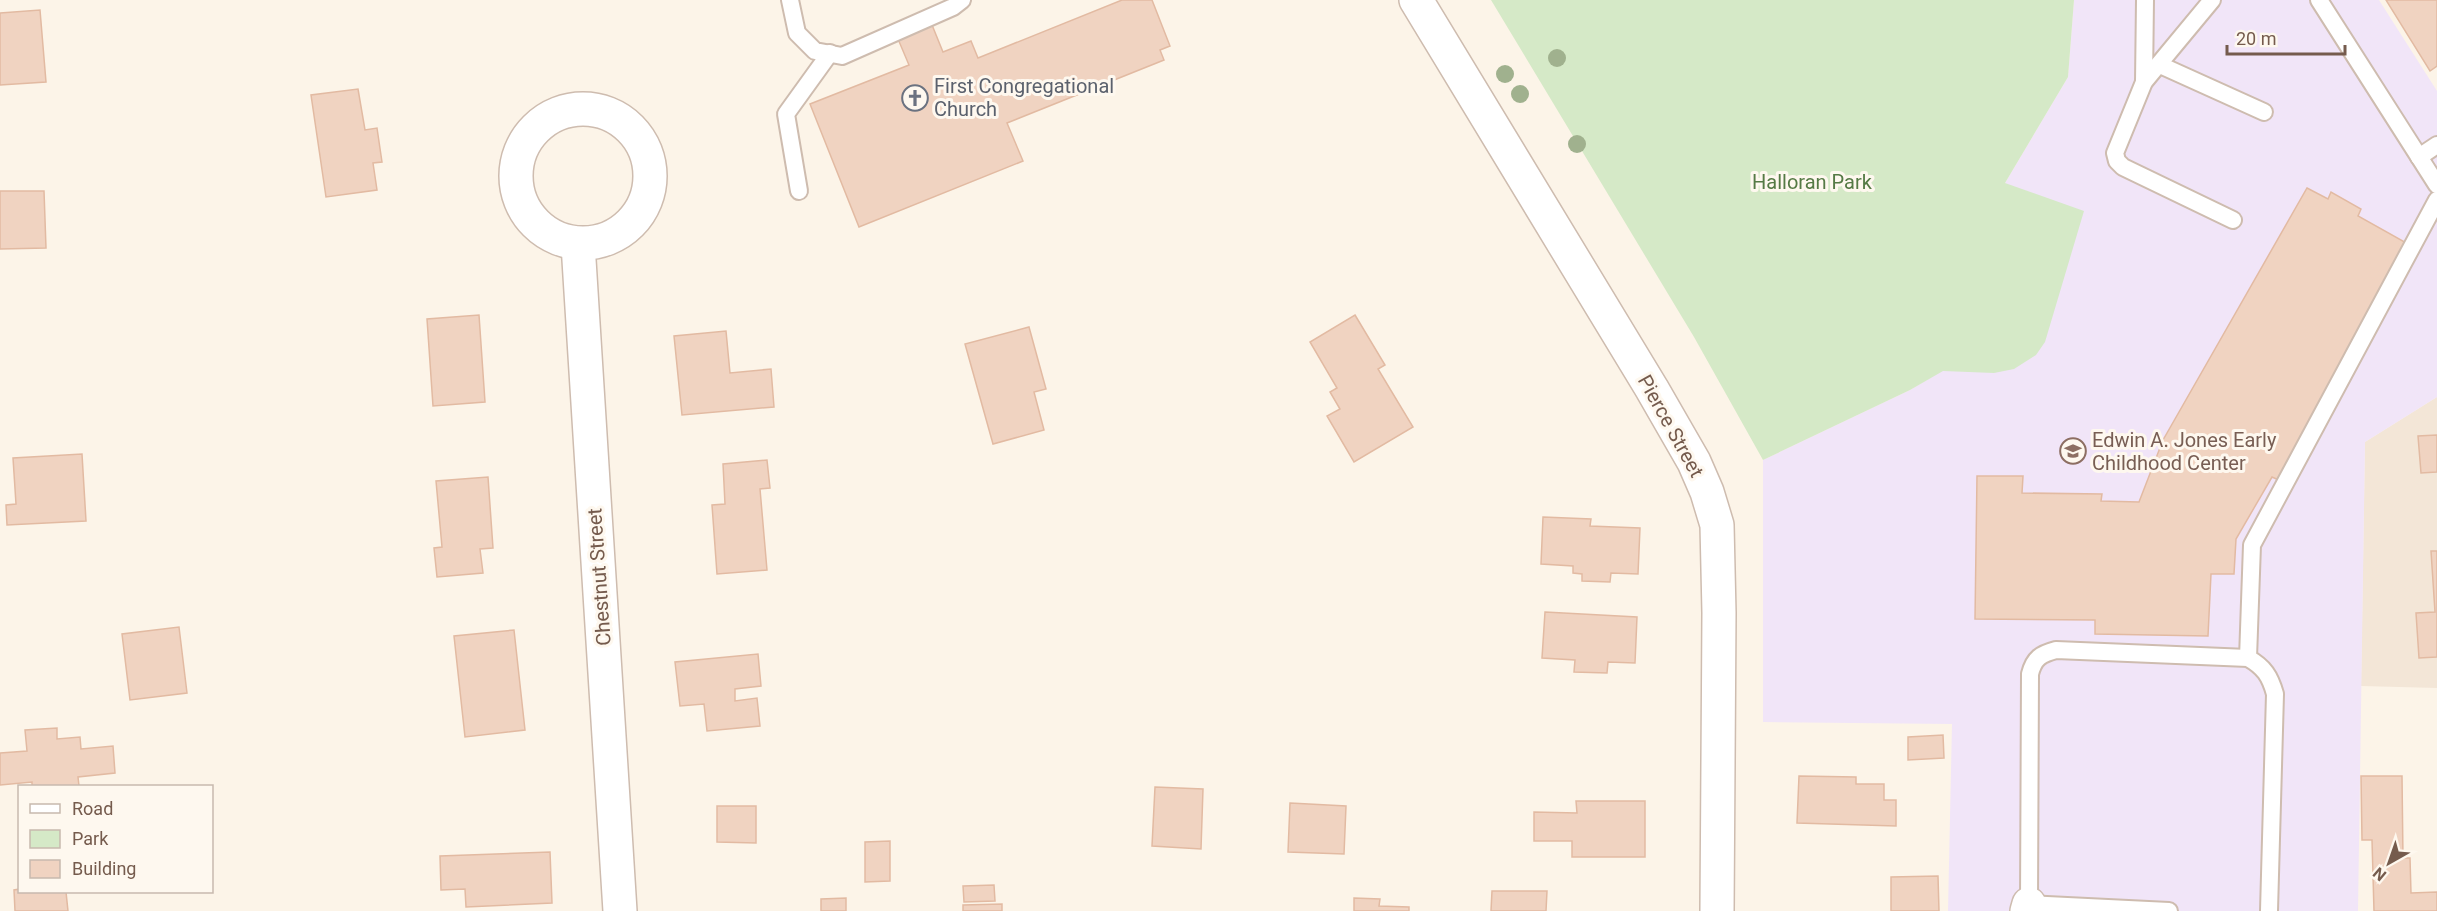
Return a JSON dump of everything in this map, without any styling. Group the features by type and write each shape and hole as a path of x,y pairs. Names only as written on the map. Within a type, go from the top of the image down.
{"street":[{"name":"Pierce Street","path":"1416,0 1652,389 1694,462 1707,492 1717,525 1719,613 1717,911"},
{"path":"586,109 601,111 628,126 645,150 650,180 648,195 633,222 621,232 607,239 578,243 562,240 534,223 518,196 515,180 516,164 521,148 535,129 555,114 586,109"},
{"name":"Chestnut Street","path":"578,243 620,911"}],"lane":[{"path":"790,0 797,33 815,51 842,56 953,8 962,0"},
{"path":"2144,82 2145,0"},
{"path":"2212,0 2144,82 2115,153 2117,161 2123,167 2233,220"},
{"path":"2319,0 2437,185"},
{"path":"800,190 786,114 830,53"},
{"path":"2160,65 2264,112"},
{"path":"2419,157 2437,145"},
{"path":"2248,658 2252,545 2437,200"},
{"path":"2169,911 2028,907 2030,674 2039,656 2056,650 2248,658 2260,665 2266,672 2275,694 2269,911"}],"shaded area":[{"name":"Edwin A. Jones Early Childhood Center","path":"2074,0 2379,0 2437,91 2437,397 2365,442 2358,911 1948,911 1952,724 1763,722 1763,460 1910,390 1943,370 2005,183 2068,77"},
{"path":"2437,397 2437,688 2361,686 2365,442"}],"green space":[{"name":"Halloran Park","path":"1491,0 2074,0 2068,77 2005,183 2084,211 2045,342 2036,355 2014,369 1994,373 1943,371 1910,390 1763,460 1694,337"}],"building":[{"path":"1122,0 1152,0 1170,46 1160,50 1164,60 1007,123 1023,161 859,227 810,104 909,65 898,39 932,25 943,52 971,41 978,58"},
{"path":"2386,0 2437,0 2437,66 2430,71"},
{"path":"40,10 46,82 0,85 0,13"},
{"path":"358,89 365,130 377,128 382,162 373,163 377,190 326,197 311,95"},
{"path":"2307,188 2328,199 2331,192 2361,209 2358,216 2410,245 2281,481 2272,477 2236,539 2234,574 2211,574 2208,636 2095,634 2095,620 1975,619 1977,476 2023,476 2022,493 2102,494 2101,501 2139,502 2163,440"},
{"path":"0,191 44,191 46,248 0,249"},
{"path":"479,315 485,402 433,406 427,319"},
{"path":"1355,315 1385,365 1378,369 1413,427 1354,462 1327,416 1340,409 1330,392 1337,388 1310,342"},
{"path":"1029,327 1046,389 1034,392 1044,430 993,444 965,344"},
{"path":"726,331 730,373 771,369 774,407 682,415 674,336"},
{"path":"2437,435 2437,472 2421,473 2418,436"},
{"path":"82,454 86,521 7,525 6,505 16,504 13,458"},
{"path":"767,460 770,488 760,489 767,570 717,574 712,505 725,504 723,464"},
{"path":"488,477 493,548 480,549 483,573 437,577 434,548 442,547 436,481"},
{"path":"1543,517 1591,519 1590,526 1640,528 1638,574 1611,573 1610,582 1582,581 1582,574 1573,573 1573,566 1541,564"},
{"path":"2431,551 2437,551 2437,657 2419,658 2416,613 2435,612"},
{"path":"1545,612 1637,617 1635,663 1608,662 1607,673 1574,672 1575,660 1542,658"},
{"path":"179,627 187,693 130,700 122,634"},
{"path":"514,630 525,730 465,737 454,636"},
{"path":"758,654 761,686 735,689 735,701 757,698 760,726 707,731 704,704 680,706 675,662"},
{"path":"57,728 57,739 80,737 81,749 113,746 115,773 78,777 79,785 32,785 32,782 0,785 0,753 27,751 25,730"},
{"path":"1943,735 1944,758 1908,760 1908,737"},
{"path":"1799,776 1856,777 1856,784 1884,784 1884,800 1896,800 1896,826 1797,823"},
{"path":"2361,776 2402,776 2403,858 2410,858 2411,893 2437,892 2437,911 2374,911 2372,840 2362,840"},
{"path":"1155,787 1203,789 1201,849 1152,846"},
{"path":"1576,801 1645,801 1645,857 1572,857 1572,841 1534,841 1534,812 1577,813"},
{"path":"1290,803 1346,806 1344,854 1288,852"},
{"path":"717,806 756,806 756,843 717,842"},
{"path":"890,841 890,881 865,882 865,842"},
{"path":"550,852 552,903 466,907 465,889 441,890 440,856"},
{"path":"1938,876 1939,911 1891,911 1891,877"},
{"path":"994,885 995,901 964,902 963,886"},
{"path":"18,889 18,893 66,893 68,911 15,911 14,890"},
{"path":"1492,891 1547,891 1546,911 1491,911"},
{"path":"846,898 846,911 821,911 821,899"},
{"path":"1354,898 1380,899 1379,906 1409,907 1409,911 1354,911"},
{"path":"1002,904 1002,911 963,911 963,905"}],"place":[{"name":"First Congregational Church","path":"915,98"},
{"name":"Edwin A. Jones Early Childhood Center","path":"2073,451"}]}
